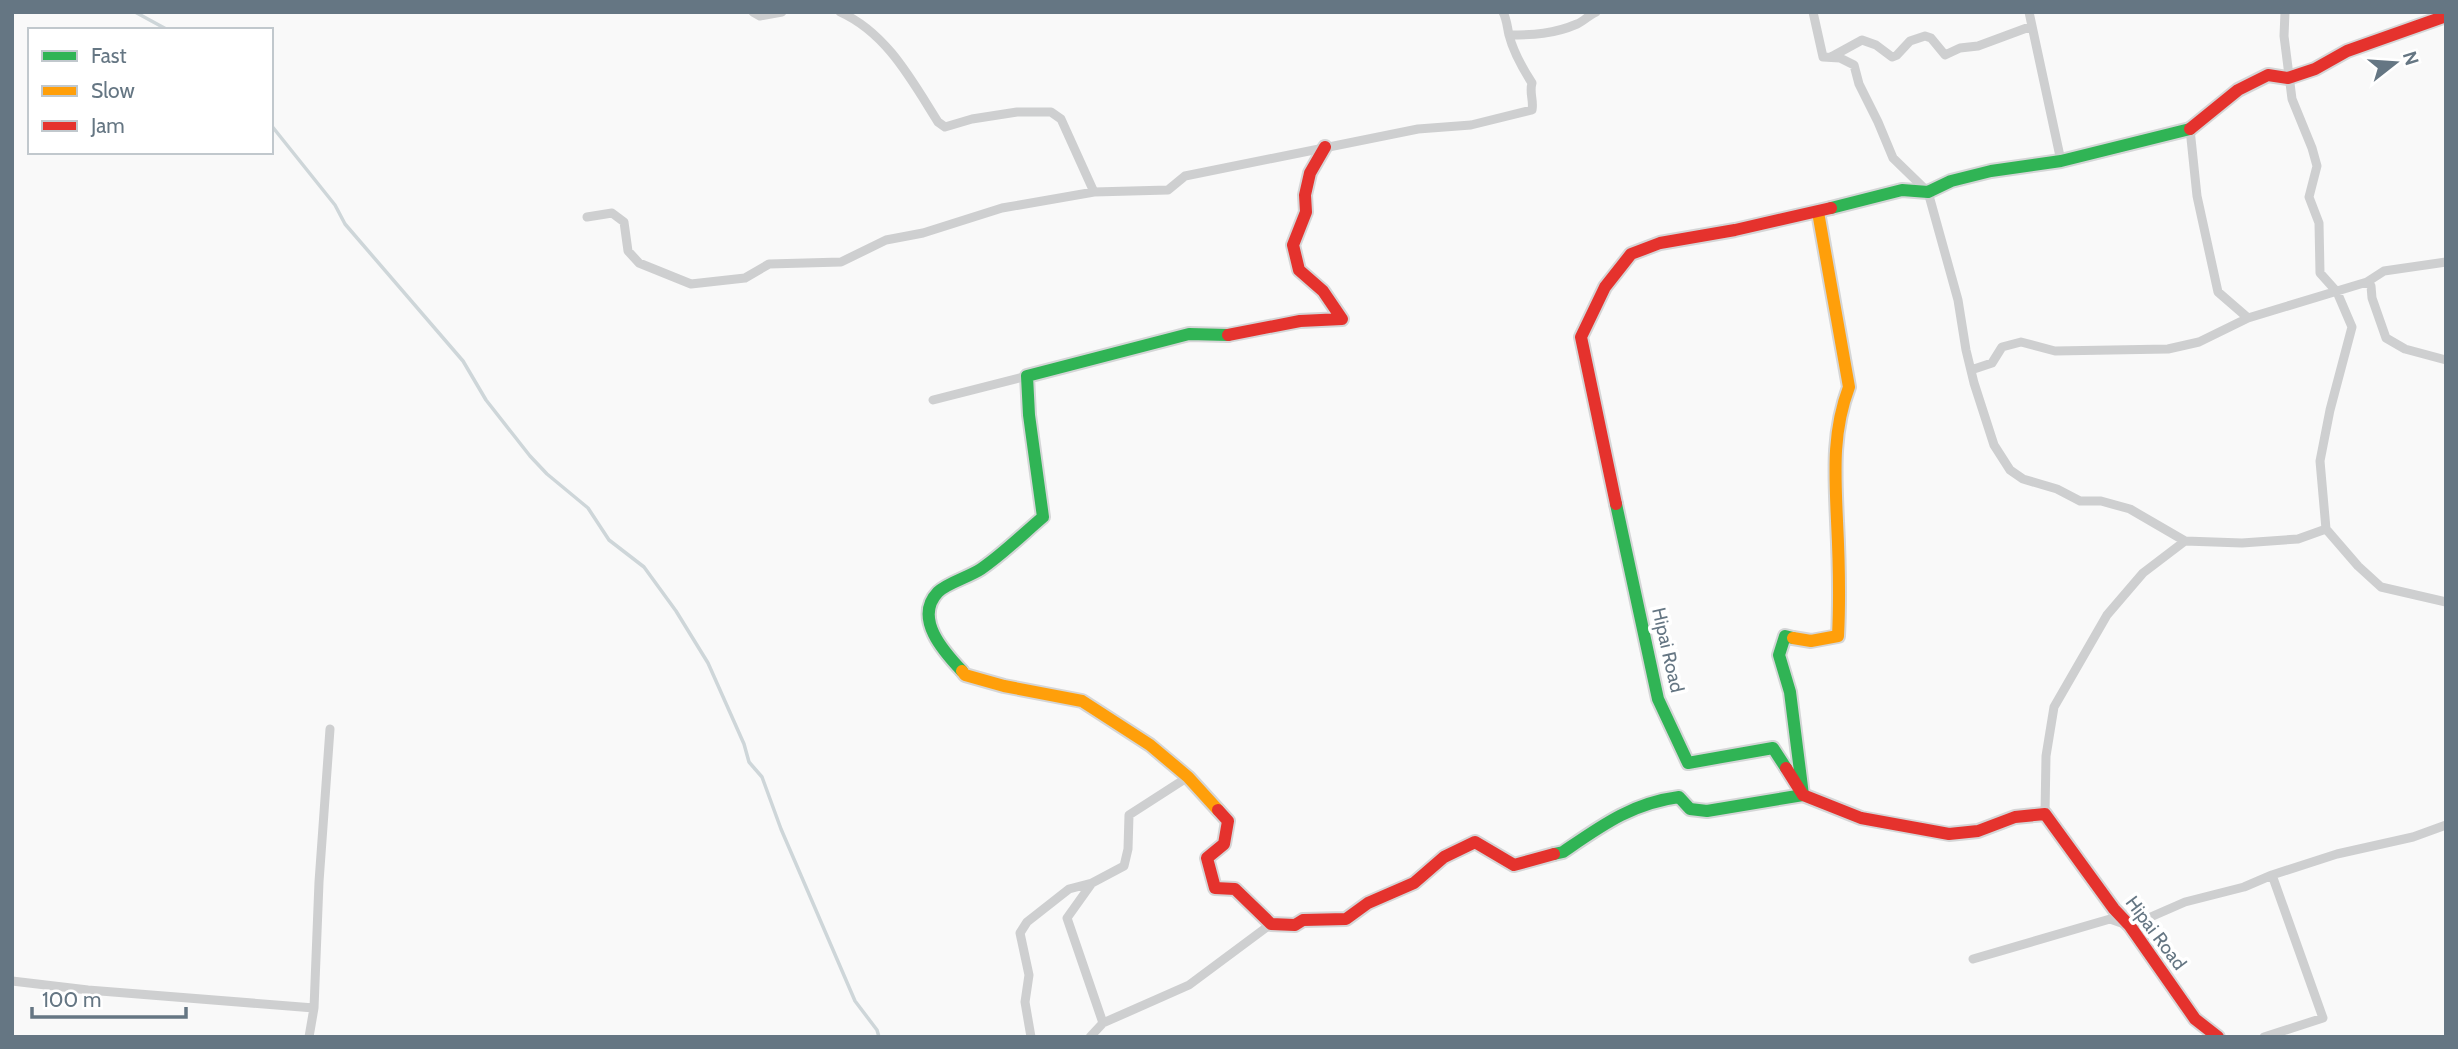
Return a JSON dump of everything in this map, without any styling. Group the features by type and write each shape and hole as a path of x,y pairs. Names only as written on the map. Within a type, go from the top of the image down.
{"street":[{"path":"753,12 760,16 782,12"},
{"path":"840,12 862,26 895,55 938,122 944,127 984,117 1051,112 1061,120 1094,192"},
{"path":"587,217 612,213 624,222 628,251 639,263 691,284 745,278 769,264 841,262 886,240 923,233 1002,208 1094,192 1168,190 1185,176 1418,128 1471,125 1532,110 1532,83 1515,51 1503,12"},
{"path":"1509,35 1552,32 1579,24 1596,12"},
{"path":"1812,12 1824,57 1854,65 1859,84 1893,158 1928,192 1958,300 1971,370 1994,445 2010,470 2023,480 2057,489 2080,502 2101,501 2130,509 2185,541 2242,543 2298,539 2326,528"},
{"path":"2029,12 2061,161"},
{"path":"2285,12 2284,36 2292,99 2317,166 2309,197 2319,223 2320,273 2337,292 2352,327 2330,410 2320,461 2326,528 2358,566 2381,587 2446,602"},
{"path":"2248,318 2218,292 2197,196 2190,129 2238,90 2268,75 2288,78 2315,69 2347,51 2446,16"},
{"path":"1831,57 1862,40 1876,45 1892,57 1898,55 1910,41 1925,36 1931,38 1945,55 2032,26"},
{"name":"Hipai Road","path":"1803,795 1773,748 1688,763 1658,699 1581,337 1605,287 1631,254 1660,243 1818,212 1902,190 1928,192 1951,181 1991,171 2061,161 2190,129"},
{"path":"933,400 1189,334 1209,337 1234,335 1301,320 1342,319 1323,292 1299,270 1293,245 1306,212 1305,194 1310,173 1325,147"},
{"path":"1803,795 1790,692 1779,655 1785,636 1811,640 1838,636 1839,540 1833,452 1839,409 1849,387 1818,212"},
{"path":"1971,370 1992,362 2002,347 2021,342 2055,351 2168,349 2199,342 2248,318 2367,282 2384,271 2446,262"},
{"path":"2367,282 2371,286 2372,298 2386,338 2405,349 2446,359"},
{"path":"1027,376 1029,415 1043,517 981,569 938,592 928,612 932,631 942,649 965,675 1004,686 1082,701 1150,745 1188,777 1228,821 1224,844 1207,858 1215,888 1235,888 1271,924"},
{"path":"1090,1037 1103,1023 1189,985 1271,924 1294,925 1303,920 1346,919 1368,903 1415,883 1444,857 1475,842 1514,865 1563,852 1612,818 1654,800 1679,796 1690,810 1707,811 1803,795 1861,817 1950,834 1978,831 2015,817 2045,814 2046,756 2054,707 2107,615 2143,573 2185,541"},
{"path":"309,1037 314,1008 318,882 330,729"},
{"path":"1031,1037 1025,1002 1029,975 1020,933 1027,922 1069,889 1092,883 1124,866 1128,849 1129,815 1188,777"},
{"name":"Hipai Road","path":"2045,814 2114,909 2130,926 2195,1019 2218,1037"},
{"path":"1973,960 2110,919 2130,926 2185,902 2244,887 2337,854 2413,837 2446,825"},
{"path":"2264,1037 2323,1018 2272,875"},
{"path":"1092,883 1067,918 1103,1023"},
{"path":"12,981 88,990 314,1008"}],"waterway":[{"path":"135,12 164,28"},
{"path":"273,128 335,205 345,224 463,361 486,400 530,456 588,508 609,540 644,567 676,611 708,663 744,744 749,762 762,777 781,829 855,1001 877,1030 879,1037"}],"traffic: fast":[{"path":"1831,208 1902,190 1928,192 1951,181 1991,171 2061,161 2190,129"},
{"path":"962,671 934,634 929,613 931,602 942,589 989,563 1043,517 1029,415 1027,376 1189,334 1228,335"},
{"path":"1616,504 1658,699 1688,763 1773,748 1786,768"},
{"path":"1554,854 1563,852 1618,817 1662,800 1679,797 1690,809 1707,811 1803,795 1790,692 1779,655 1785,636 1793,638"}],"traffic: slow":[{"path":"1793,638 1811,641 1838,636 1836,453 1840,420 1849,387 1818,212"},
{"path":"962,671 965,675 1004,686 1082,701 1150,745 1188,777 1218,810"}],"traffic: jam":[{"path":"2190,129 2238,90 2268,75 2288,78 2315,69 2347,51 2446,16"},
{"path":"1228,335 1300,321 1342,319 1323,291 1299,270 1293,245 1306,212 1305,195 1310,173 1325,147"},
{"path":"1616,504 1581,337 1605,287 1631,254 1660,243 1735,230 1831,208"},
{"path":"1786,768 1803,795 1861,818 1949,834 1978,831 2015,817 2045,814 2114,909 2130,926 2195,1019 2218,1037"},
{"path":"1218,810 1228,821 1224,844 1207,858 1215,888 1235,889 1271,924 1295,925 1303,920 1346,919 1368,903 1414,883 1444,857 1475,842 1514,865 1554,854"}]}
